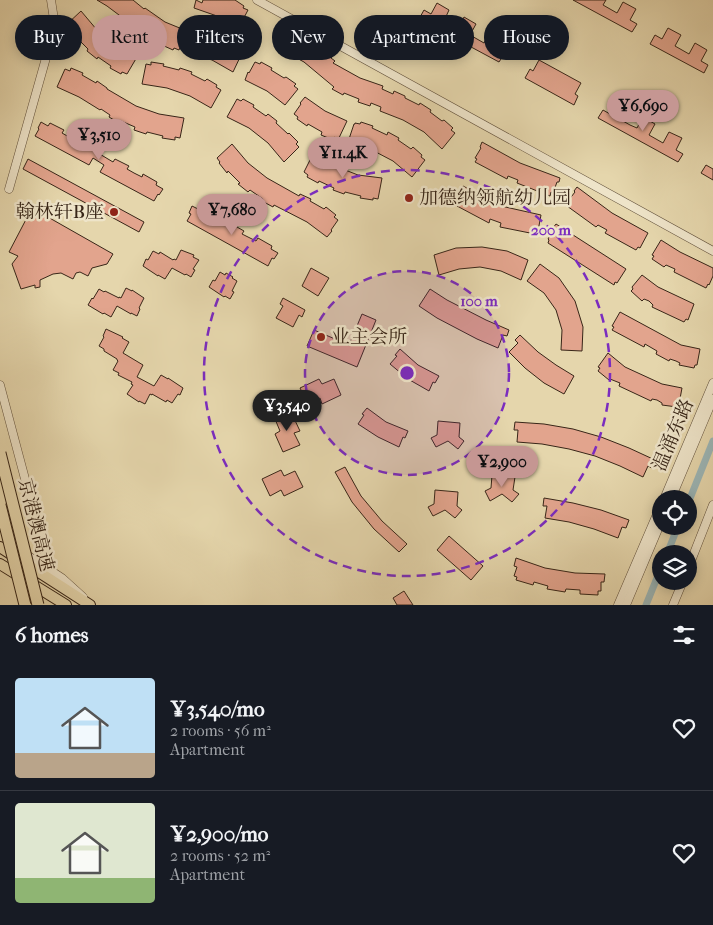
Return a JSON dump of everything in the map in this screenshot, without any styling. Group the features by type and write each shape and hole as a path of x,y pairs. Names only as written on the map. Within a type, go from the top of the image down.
{"highway":[{"name":"京港澳高速","path":"0,453 38,605"},
{"name":"京港澳高速","path":"0,505 25,605"}],"main road":[{"path":"0,547 91,605"},
{"path":"0,564 66,605"}],"street":[{"path":"9,189 55,26 51,0"},
{"path":"257,0 713,251"},
{"name":"温涌东路","path":"668,490 713,383"},
{"path":"0,385 49,569"},
{"name":"温涌东路","path":"675,490 713,399"},
{"path":"697,546 713,506"},
{"path":"618,605 652,526"},
{"path":"626,605 656,535"},
{"path":"0,538 70,584 91,605"},
{"path":"673,605 679,590"}],"building":[{"path":"97,0 133,0 155,15 119,15"},
{"path":"196,0 202,3 203,0 235,0 248,10 245,15 214,15 194,8"},
{"path":"573,0 606,0 603,5 617,13 623,2 636,9 630,20 637,24 632,32"},
{"path":"437,3 449,10 447,15 421,15 424,10 431,14"},
{"path":"81,11 92,24 92,55 82,43 82,15 77,15"},
{"path":"167,23 177,27 177,49 174,48 173,50 167,47"},
{"path":"668,28 681,35 675,46 689,54 695,43 707,50 701,61 708,65 704,73 650,44 655,35 662,39"},
{"path":"474,37 484,43 484,54 474,49"},
{"path":"102,60 135,60 127,74 122,72 121,74 110,68 111,66"},
{"path":"212,60 239,60 233,72"},
{"path":"300,60 334,60 335,61 333,63 360,78 383,86 382,89 393,94 394,91 419,105 420,103 431,110 430,112 442,121 444,120 453,128 451,130 455,133 442,149 424,132 403,120 380,111 381,107 371,103 370,106 358,102 359,99 344,93 343,95 332,89 334,87"},
{"path":"539,60 581,83 575,94 578,96 574,105 525,78 530,69 533,71"},
{"path":"151,62 192,72 191,74 205,81 207,79 217,85 216,87 221,90 211,108 190,96 167,88 142,84 146,64 151,65"},
{"path":"255,62 260,64 261,62 296,84 294,86 298,89 285,105 267,91 245,80"},
{"path":"71,68 83,73 82,75 96,83 97,81 136,106 159,114 184,118 180,138 175,137 175,140 162,138 163,136 134,130 135,127 121,121 119,123 101,109 57,87 65,69 70,71"},
{"path":"305,97 325,111 347,121 338,140 334,137 333,140 321,135 322,132 308,124 307,126 297,119 298,117 294,114"},
{"path":"237,99 241,101 243,99 254,105 253,107 266,116 268,114 298,142 296,144 299,147 284,162 268,143 249,128 227,117"},
{"path":"616,103 629,110 623,121 630,125 637,128 643,117 655,124 649,135 663,143 669,132 682,138 676,150 683,154 678,162 598,118 603,110 610,114"},
{"path":"41,122 48,126 50,123 64,130 62,133 77,141 78,138 92,146 91,149 113,162 115,159 129,166 127,169 142,177 143,174 157,182 156,185 163,189 154,201 100,172 104,165 93,158 89,165 35,136"},
{"path":"361,122 373,126 372,128 387,135 388,132 399,138 398,140 411,149 413,147 422,155 421,157 425,160 412,177 393,161 372,150 348,142 354,124 360,124"},
{"path":"482,142 520,163 560,178 553,193 551,192 550,196 517,183 518,180 508,176 507,179 475,162"},
{"path":"232,144 248,163 267,178 299,196 300,194 311,199 310,201 324,209 326,207 336,215 334,217 338,220 327,237 307,222 262,201 263,199 250,190 248,192 238,184 240,183 228,171 227,173 217,158"},
{"path":"313,154 335,166 358,175 382,178 378,199 360,198 361,196 345,192 344,194 307,177 308,175 304,172"},
{"path":"28,159 144,222 139,232 23,169"},
{"path":"706,165 713,169 713,180 701,173"},
{"path":"463,186 501,206 541,215 538,231 535,234 500,227 501,223 490,219 489,223 457,206"},
{"path":"577,187 612,213 648,233 640,248 638,247 636,250 605,233 607,230 598,225 596,227 567,206"},
{"path":"192,206 200,210 201,207 215,215 214,218 228,226 230,223 244,231 242,234 256,241 258,238 272,246 271,249 278,253 274,259 272,258 268,266 187,221 191,214 189,213"},
{"path":"32,208 113,254 107,264 92,268 88,276 80,272 76,273 73,279 61,273 53,274 40,280 40,287 35,288 35,285 21,289 12,264 18,256 9,252"},
{"path":"556,224 626,269 617,283 615,282 614,285 548,243 548,239"},
{"path":"661,240 680,252 713,268 713,276 706,288 674,272 675,269 666,265 664,267 652,259 654,256 652,255"},
{"path":"482,247 507,251 528,260 521,280 501,271 480,267 459,269 439,275 434,255 456,248"},
{"path":"181,250 194,255 193,257 199,260 193,269 195,270 191,277 172,268 165,279 143,266 153,251 159,254 160,252 176,260"},
{"path":"540,264 559,278 575,301 583,327 582,351 561,350 562,330 556,310 544,293 527,281"},
{"path":"311,268 329,278 318,296 302,286"},
{"path":"220,272 225,275 226,273 237,281 230,299 209,287"},
{"path":"642,275 658,287 694,304 688,320 686,319 684,322 652,307 653,305 649,301 644,299 642,301 631,291"},
{"path":"126,288 144,298 137,316 117,306 111,317 88,305 99,289 121,298"},
{"path":"430,289 447,300 509,330 507,336 503,335 498,348 437,318 419,306"},
{"path":"283,298 305,310 302,317 299,315 293,327 276,318 283,306 280,304"},
{"path":"620,312 681,345 700,349 697,365 694,368 679,365 680,363 670,359 669,361 656,354 657,351 645,344 644,347 612,330 614,327 612,326"},
{"name":"业主会所","path":"362,314 376,320 357,367 307,346 314,330 349,345"},
{"path":"106,329 129,342 123,353 143,365 137,377 154,386 161,375 183,388 180,395 178,394 172,403 150,394 145,404 127,394 133,385 131,384 132,382 118,375 119,373 113,370 118,361 117,359 99,346"},
{"path":"520,335 538,352 574,376 564,394 544,383 509,352 518,343 515,340"},
{"path":"400,349 418,365 439,376 435,383 433,382 429,391 408,379 390,364"},
{"path":"608,353 625,367 662,384 682,388 677,407 662,405 657,400 652,399 651,401 619,386 620,383 609,380 598,371 600,368 598,367"},
{"path":"319,379 322,384 334,379 341,395 322,404 320,398 308,404 300,388"},
{"path":"367,408 386,422 408,431 399,447 378,437 358,424"},
{"path":"291,412 300,431 294,433 300,445 283,452 275,434 280,431 275,419"},
{"path":"438,421 460,423 459,437 464,441 458,449 448,441 436,447 431,438 437,435"},
{"path":"515,422 573,429 601,437 655,460 652,468 648,466 643,477 595,456 542,444 517,442 518,430 514,430"},
{"path":"345,467 361,496 382,521 407,544 399,552 374,529 352,502 335,472"},
{"path":"281,470 284,476 295,471 303,487 284,496 281,490 270,496 262,479"},
{"path":"492,475 515,477 513,490 519,494 512,502 502,494 490,501 485,491 491,488"},
{"path":"435,490 458,492 457,506 462,510 455,518 445,510 433,516 428,507 434,504"},
{"path":"544,498 601,510 629,520 626,528 622,527 618,538 569,522 545,518 547,506 543,506"},
{"path":"449,536 483,566 471,580 437,550"},
{"path":"516,558 545,568 575,573 605,574 604,582 601,582 601,591 598,591 598,595 580,594 580,590 566,589 565,592 547,589 548,586 534,582 533,585 516,580 517,577 514,576 517,567 514,566"},
{"path":"404,591 413,605 397,605 393,598"}],"waterway":[{"path":"693,490 713,441"},
{"path":"671,545 674,535"},
{"path":"646,605 652,590"}],"place":[{"name":"加德纳领航幼儿园","path":"409,198"},
{"name":"翰林轩B座","path":"114,212"},
{"name":"业主会所","path":"321,337"}]}
